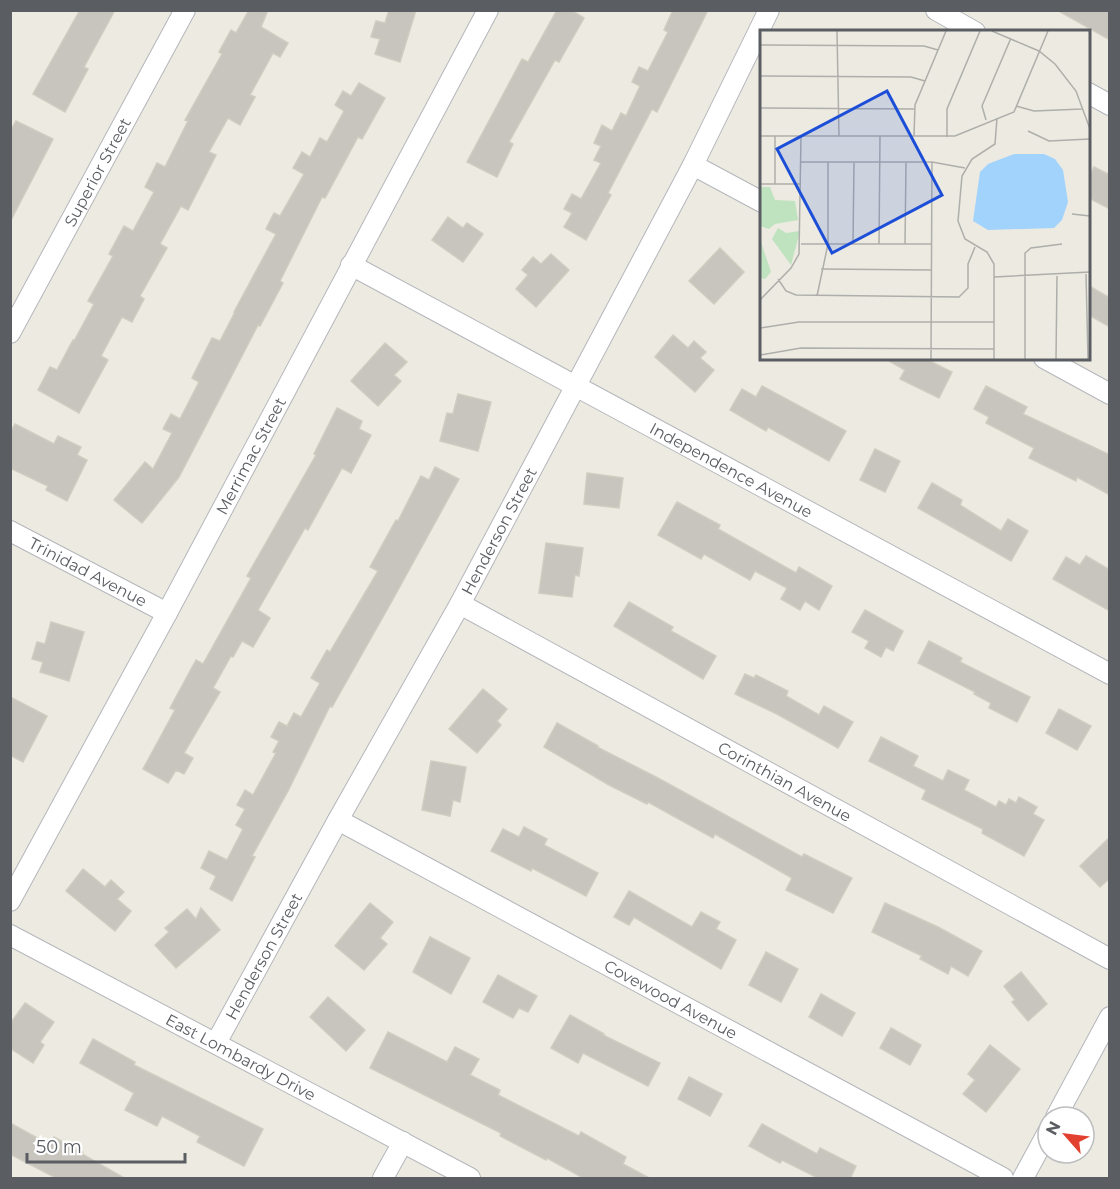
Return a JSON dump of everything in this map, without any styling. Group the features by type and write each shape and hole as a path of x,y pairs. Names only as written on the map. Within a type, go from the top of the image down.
{"street":[{"name":"Superior Street","path":"10,333 185,10"},
{"name":"Merrimac Street","path":"10,901 167,614 488,10"},
{"name":"Henderson Street","path":"216,1043 460,604 693,165 769,10"},
{"path":"936,10 971,30"},
{"path":"1090,94 1110,105"},
{"path":"693,165 760,201"},
{"name":"Independence Avenue","path":"351,265 1110,674"},
{"path":"1048,360 1110,394"},
{"name":"Trinidad Avenue","path":"10,531 167,614"},
{"name":"Corinthian Avenue","path":"460,604 1110,959"},
{"name":"Covewood Avenue","path":"338,820 1003,1179"},
{"name":"East Lombardy Drive","path":"10,935 470,1179"},
{"path":"1062,1105 1110,1017"},
{"path":"383,1179 403,1142"},
{"path":"1023,1179 1036,1155"}],"building":[{"path":"80,10 115,10 84,67 88,69 65,112 33,94"},
{"path":"249,10 268,10 261,27 288,43 280,57 273,53 250,95 255,97 240,125 228,118 209,152 216,155 188,210 181,206 160,244 167,248 140,296 144,299 132,322 122,317 101,356 108,360 79,413 38,390 50,367 57,370 74,341 94,304 88,301 113,256 109,254 124,226 133,231 154,192 145,187 157,163 165,167 188,121 185,120 222,54 219,52 231,30 236,33"},
{"path":"389,10 416,10 400,62 375,54 380,39 371,37 376,21 385,23"},
{"path":"557,10 571,10 584,18 559,62 555,60 509,142 513,144 497,177 467,162 522,59 528,62"},
{"path":"673,10 708,10 657,112 652,109 608,193 611,195 586,240 564,227 572,213 564,209 572,194 581,199 601,163 594,160 601,146 594,143 602,125 612,131 621,113 626,116 640,86 632,82 639,67 648,71 668,32 664,30"},
{"path":"1057,10 1110,10 1110,40"},
{"path":"359,83 385,98 362,139 358,137 325,198 322,197 280,281 283,283 260,326 258,325 179,477 142,523 114,500 145,462 153,469 172,433 163,429 171,414 180,419 199,382 192,378 212,338 220,341 276,234 266,229 274,213 280,216 304,174 293,168 302,152 310,157 320,138 327,142 344,111 335,105 343,91 351,96"},
{"path":"16,121 53,139 10,222 10,132"},
{"path":"1094,167 1110,175 1110,209 1090,199 1090,175"},
{"path":"448,217 463,228 467,223 483,234 463,262 432,240"},
{"path":"720,248 744,272 714,304 689,281"},
{"path":"551,254 569,270 536,307 516,289 528,275 522,270 533,257 541,264"},
{"path":"1090,287 1110,298 1110,327 1090,316"},
{"path":"673,335 688,348 694,341 706,352 700,358 714,370 695,392 655,357"},
{"path":"385,343 407,362 394,375 401,381 378,406 351,381"},
{"path":"888,360 928,360 952,372 939,398 900,379 905,370"},
{"path":"762,386 846,431 829,461 768,427 766,431 730,410 742,389 756,397"},
{"path":"986,386 1027,407 1023,414 1110,455 1110,495 1077,477 1076,481 1029,458 1034,448 986,423 989,417 974,409"},
{"path":"458,394 491,402 478,451 440,441 447,413 453,414"},
{"path":"337,408 362,421 359,429 371,435 351,473 342,468 308,530 305,528 258,610 270,618 253,647 242,641 233,657 231,656 213,688 220,692 184,753 193,758 184,774 176,770 168,783 143,769 175,710 170,708 196,660 203,664 251,578 247,576 316,455 314,454"},
{"path":"15,424 54,444 58,436 81,447 77,455 87,460 67,501 46,490 48,486 10,468 10,433"},
{"path":"875,449 900,461 885,492 860,480"},
{"path":"435,467 459,479 332,707 330,706 288,791 252,856 255,857 232,901 210,889 216,876 201,868 209,851 227,860 243,829 236,825 245,809 237,805 245,790 253,795 276,753 273,752 279,741 271,737 279,722 287,726 294,713 301,717 320,683 311,678 327,650 330,652 378,571 370,567 396,520 398,521 421,476 429,480"},
{"path":"587,473 623,478 619,508 584,504"},
{"path":"932,483 962,500 960,505 1001,531 1008,519 1028,531 1011,561 918,508"},
{"path":"677,502 720,525 718,529 796,573 799,567 832,586 819,610 805,601 800,610 781,599 787,588 755,571 750,580 704,554 701,559 658,535"},
{"path":"546,543 583,548 579,576 575,575 572,597 539,593"},
{"path":"1086,556 1110,570 1110,611 1053,579 1066,557 1080,565"},
{"path":"629,602 673,627 671,631 716,656 703,679 614,626"},
{"path":"865,610 903,631 893,651 886,647 881,657 865,648 869,641 852,632"},
{"path":"51,622 84,632 69,681 40,672 43,662 32,659 37,642 45,644"},
{"path":"929,641 962,658 960,662 1030,697 1017,722 989,708 991,703 974,694 975,692 918,663"},
{"path":"745,674 754,678 756,675 788,691 786,696 819,715 824,706 853,722 838,748 735,694"},
{"path":"483,689 507,709 497,721 501,725 477,753 449,729"},
{"path":"10,697 47,716 23,762 10,755"},
{"path":"1059,709 1091,726 1077,750 1046,733"},
{"path":"557,723 597,747 802,857 804,854 852,878 833,913 786,890 792,878 715,834 713,838 648,802 647,804 609,785 544,747"},
{"path":"881,737 918,756 913,766 943,781 948,770 969,780 964,790 996,807 999,801 1006,805 1009,799 1016,803 1019,797 1037,807 1033,814 1044,820 1024,856 982,833 983,829 922,799 926,790 869,761"},
{"path":"431,761 466,767 460,802 453,800 450,816 422,810"},
{"path":"524,827 547,839 544,845 598,873 586,896 532,868 531,871 491,851 503,829 519,837"},
{"path":"1110,837 1110,878 1100,887 1080,866"},
{"path":"83,869 105,887 111,880 124,892 117,899 131,911 115,931 66,891"},
{"path":"629,891 692,927 701,912 720,922 716,929 736,940 721,969 634,917 629,925 614,917"},
{"path":"370,903 393,922 380,938 387,944 364,970 335,946"},
{"path":"885,903 938,927 982,951 968,976 951,966 948,974 920,959 922,956 872,932"},
{"path":"201,908 220,930 176,968 155,945 169,932 165,928 187,909 196,919"},
{"path":"430,937 470,958 451,994 413,972"},
{"path":"766,952 798,969 781,1002 749,985"},
{"path":"1021,972 1047,1004 1028,1021 1012,1002 1015,1000 1004,986"},
{"path":"498,975 537,996 528,1012 519,1008 513,1018 483,1002"},
{"path":"821,994 855,1013 842,1036 809,1017"},
{"path":"328,997 365,1030 346,1051 310,1017"},
{"path":"25,1003 54,1022 40,1042 44,1045 33,1063 10,1048 10,1024"},
{"path":"570,1015 603,1035 660,1063 648,1086 583,1053 578,1063 551,1048"},
{"path":"891,1028 921,1045 910,1065 880,1048"},
{"path":"388,1032 447,1062 455,1047 479,1059 470,1075 500,1090 498,1095 579,1136 581,1132 626,1157 623,1164 651,1179 585,1179 500,1136 501,1133 370,1068"},
{"path":"93,1039 135,1062 134,1065 263,1129 244,1166 197,1142 200,1136 162,1116 157,1126 125,1110 134,1093 80,1063"},
{"path":"990,1045 1020,1069 986,1112 963,1094 975,1080 968,1074"},
{"path":"689,1077 722,1094 710,1116 678,1099"},
{"path":"10,1123 50,1145 54,1137 126,1179 58,1179 10,1154"},
{"path":"762,1124 817,1154 820,1148 856,1166 850,1179 820,1179 782,1160 780,1163 749,1146"}]}
